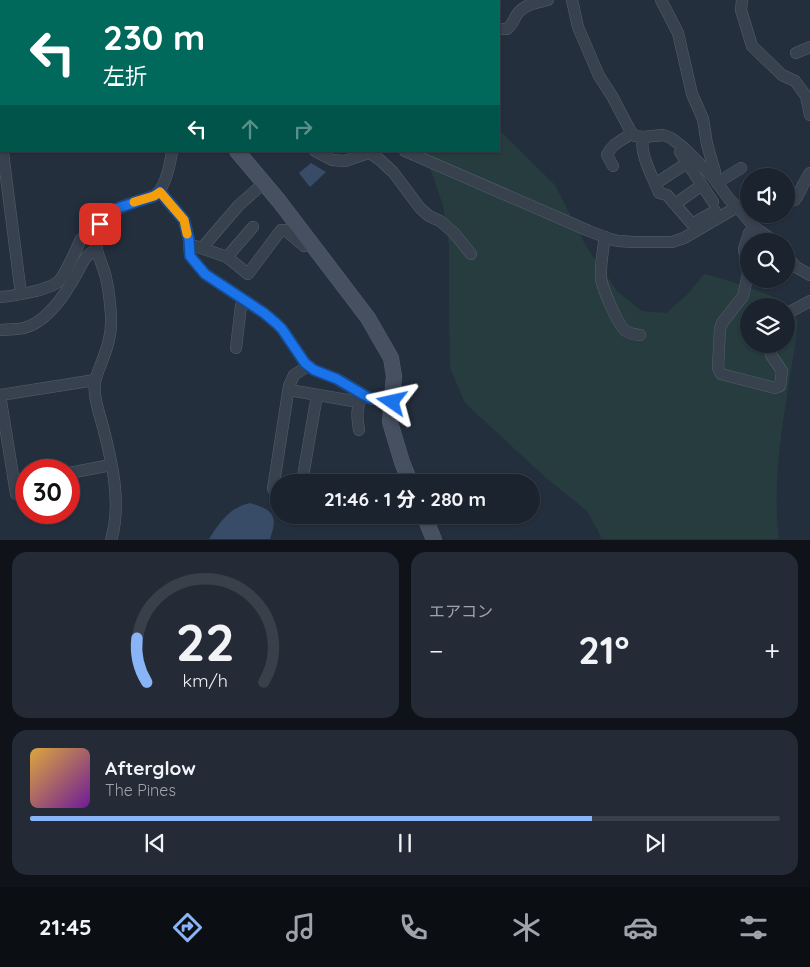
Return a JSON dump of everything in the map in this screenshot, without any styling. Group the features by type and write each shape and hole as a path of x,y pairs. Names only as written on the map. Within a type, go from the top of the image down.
{"street":[{"path":"500,29 507,29 513,24 521,9 529,4 548,0"},
{"path":"572,0 578,27 598,76 637,135 659,193 667,195 692,224 740,209"},
{"path":"661,0 678,33 692,94 703,119 707,144 715,172 715,180"},
{"path":"742,0 741,10 752,46 782,75 795,81 806,96 810,114"},
{"path":"796,52 810,47"},
{"path":"613,166 607,154 614,143 637,135 663,135 679,144 715,180 728,199 740,208"},
{"path":"679,144 677,147 713,202"},
{"path":"7,152 21,294"},
{"path":"111,540 115,526 115,486 95,392 95,380 111,337 111,317 106,278 98,256 96,235 100,224 118,208 154,196 160,192 172,152"},
{"path":"237,152 279,201 368,318 391,358 394,376 390,422 407,474"},
{"path":"317,152 332,160 345,162 372,152 393,172 420,208 454,233 471,254"},
{"path":"406,152 605,237 618,240 672,242 684,238 740,210"},
{"path":"655,184 688,163"},
{"path":"715,180 740,169"},
{"path":"795,201 798,199 800,189 810,173"},
{"path":"202,248 238,205 264,183"},
{"path":"675,204 702,185"},
{"path":"160,192 184,220 190,256 205,274 264,313 282,329 308,366 337,379 361,398"},
{"path":"751,223 763,233"},
{"path":"227,257 253,227"},
{"path":"741,298 748,274 744,249 749,233 754,227"},
{"path":"189,246 202,248 227,257 248,274 281,230 285,230 304,246 310,242"},
{"path":"0,296 21,294 53,286 60,279 81,239 96,235"},
{"path":"605,237 602,280 604,290 618,322 624,330 632,335 640,334"},
{"path":"0,330 22,329 33,325 45,316 65,294 88,254 97,249"},
{"path":"795,266 810,276"},
{"path":"236,348 241,306 244,300"},
{"path":"740,300 722,323 720,329 718,368 721,374 775,388 780,386 782,371 770,353"},
{"path":"795,309 810,301"},
{"path":"275,474 289,386 294,375 308,366"},
{"path":"15,488 0,395 95,380"},
{"path":"289,390 317,395 369,398 392,402"},
{"path":"303,474 317,395"},
{"path":"359,430 356,417 361,398"},
{"path":"80,471 111,464"},
{"path":"428,524 434,540"}],"green space":[{"path":"500,131 555,185 586,246 617,291 642,311 666,313 686,296 704,274 740,284 740,288 750,288 777,298 740,298 740,353 794,353 779,458 777,512 779,539 601,539 587,511 545,477 465,403 450,368 449,246 443,206 433,176 421,152 500,152"},
{"path":"795,313 798,323 795,343"}],"water":[{"path":"311,163 326,172 310,187 299,173"},
{"path":"250,503 269,511 270,524 274,524 270,539 209,539 231,512"}],"slow traffic":[{"path":"134,202 154,196 160,192 184,220 187,234"}],"route":[{"path":"100,224 118,208 154,196 160,192 184,220 189,240 190,256 205,274 264,313 277,324 305,363 314,370 337,379 369,398 392,402"}]}
